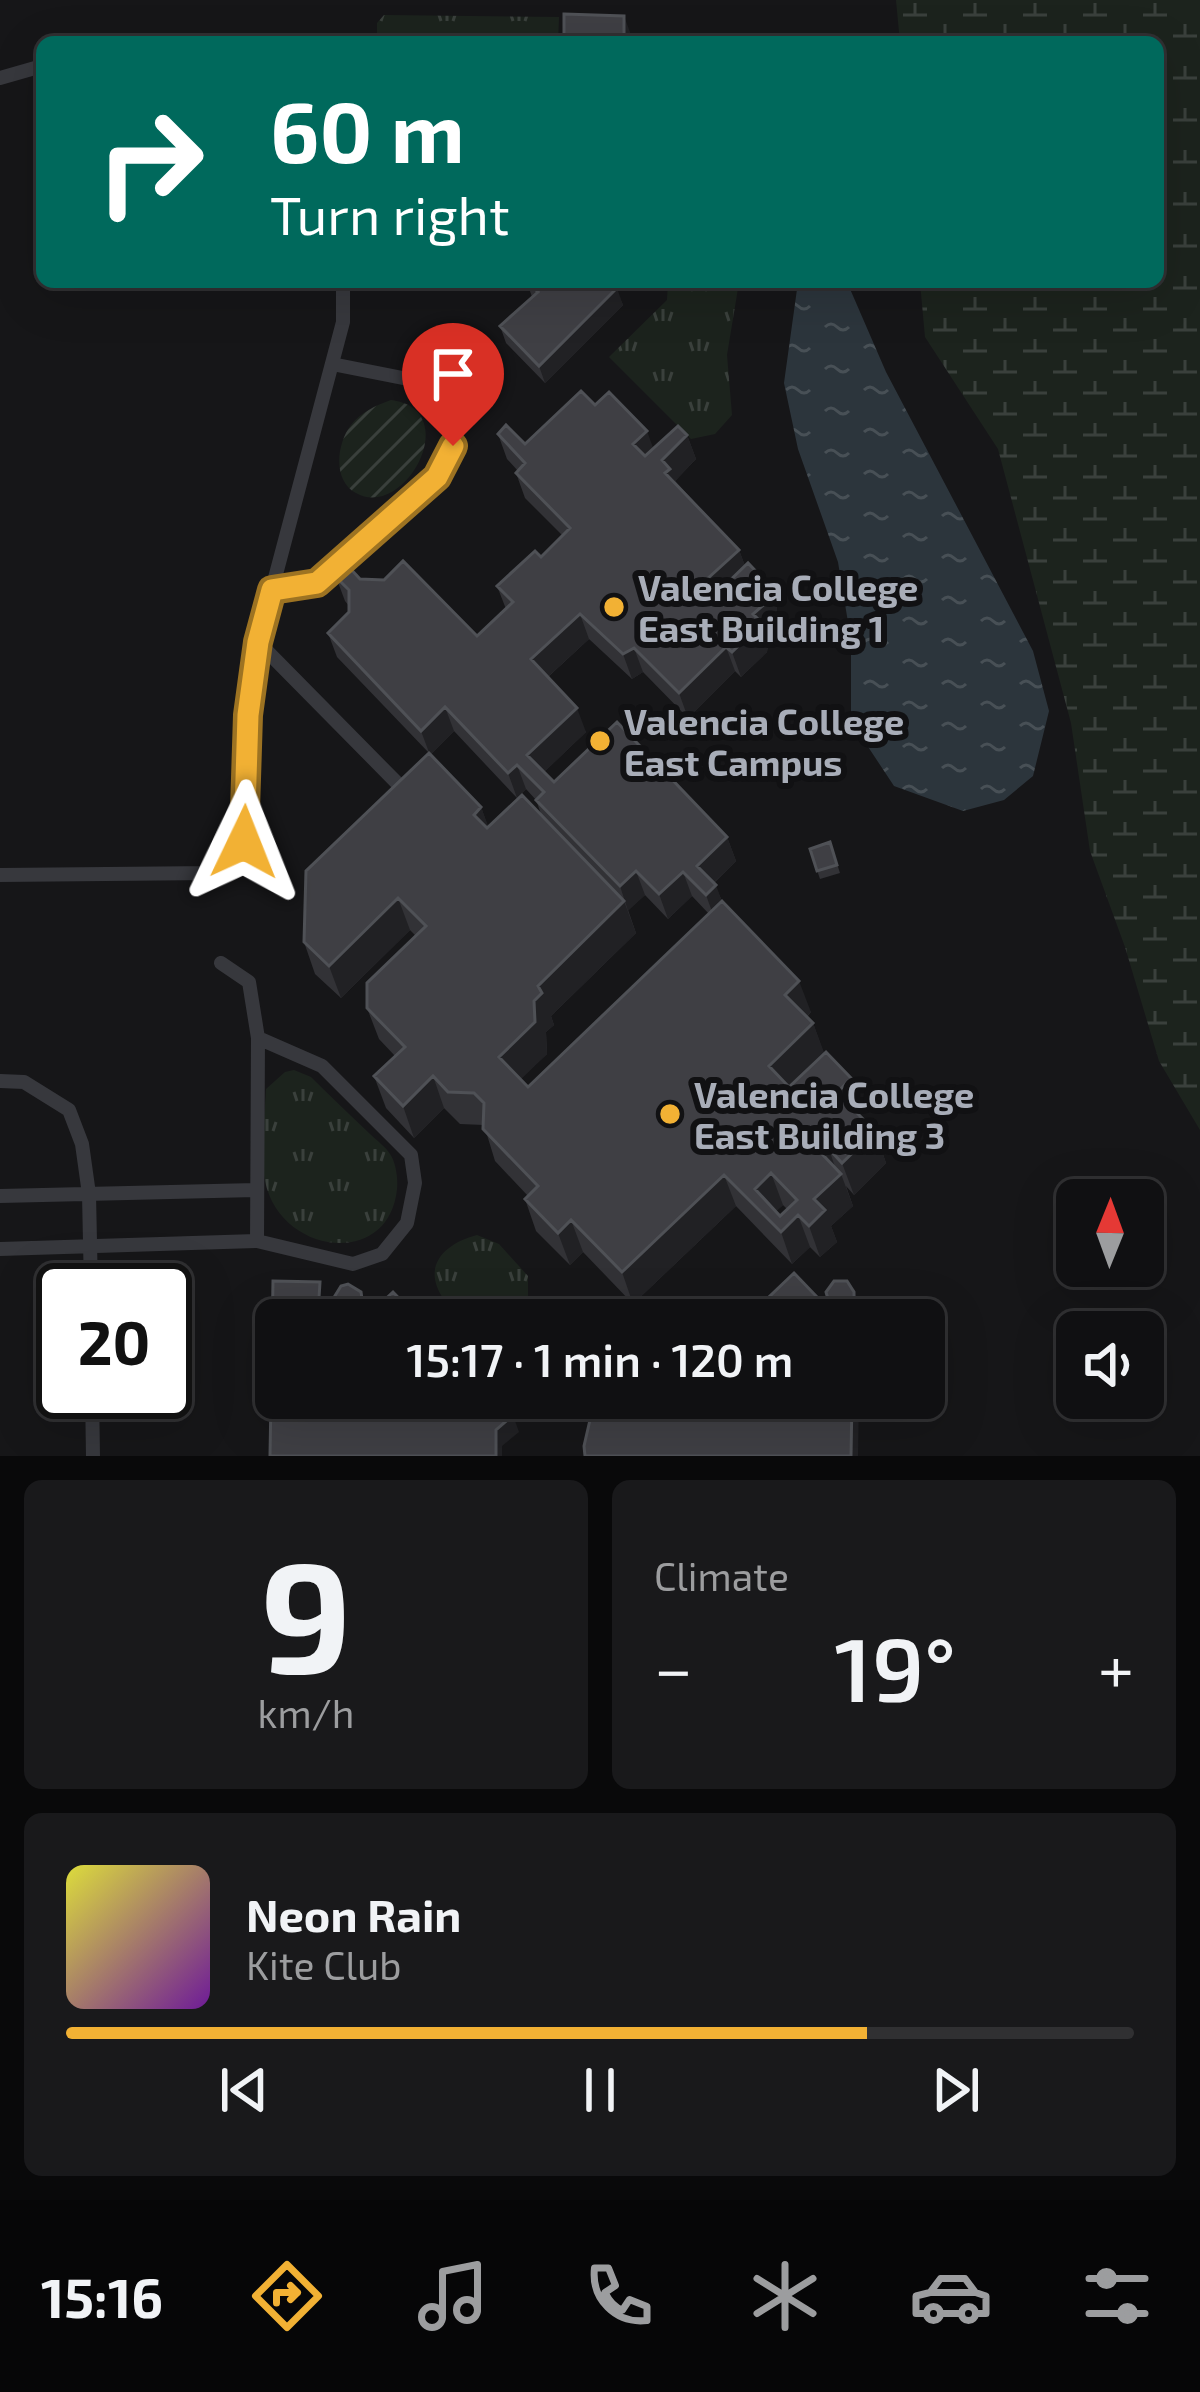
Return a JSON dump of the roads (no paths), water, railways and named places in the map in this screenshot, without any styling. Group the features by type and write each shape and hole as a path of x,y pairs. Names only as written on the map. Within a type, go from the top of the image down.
{"lane":[{"path":"0,77 36,68"},
{"path":"0,875 212,873 234,864 244,842 248,715 258,642 343,322 343,288"},
{"path":"272,590 317,583 437,477 453,446 449,409 423,382 332,364"},
{"path":"258,642 399,785"},
{"path":"221,963 248,982 258,1038 257,1241"},
{"path":"0,1249 257,1241 352,1264 382,1254 407,1223 415,1183 411,1155 322,1066 258,1038"},
{"path":"0,1081 24,1082 69,1110 82,1144 89,1194 90,1263"},
{"path":"0,1196 257,1190"},
{"path":"92,1419 93,1456"}],"water":[{"path":"797,288 850,288 886,372 1033,651 1049,711 1033,776 1004,800 963,811 894,786 851,721 851,640 838,562 798,449 784,383"}],"place":[{"name":"Valencia College East Building 1","path":"614,607"},
{"name":"Valencia College East Campus","path":"600,741"},
{"name":"Valencia College East Building 3","path":"670,1114"}]}
